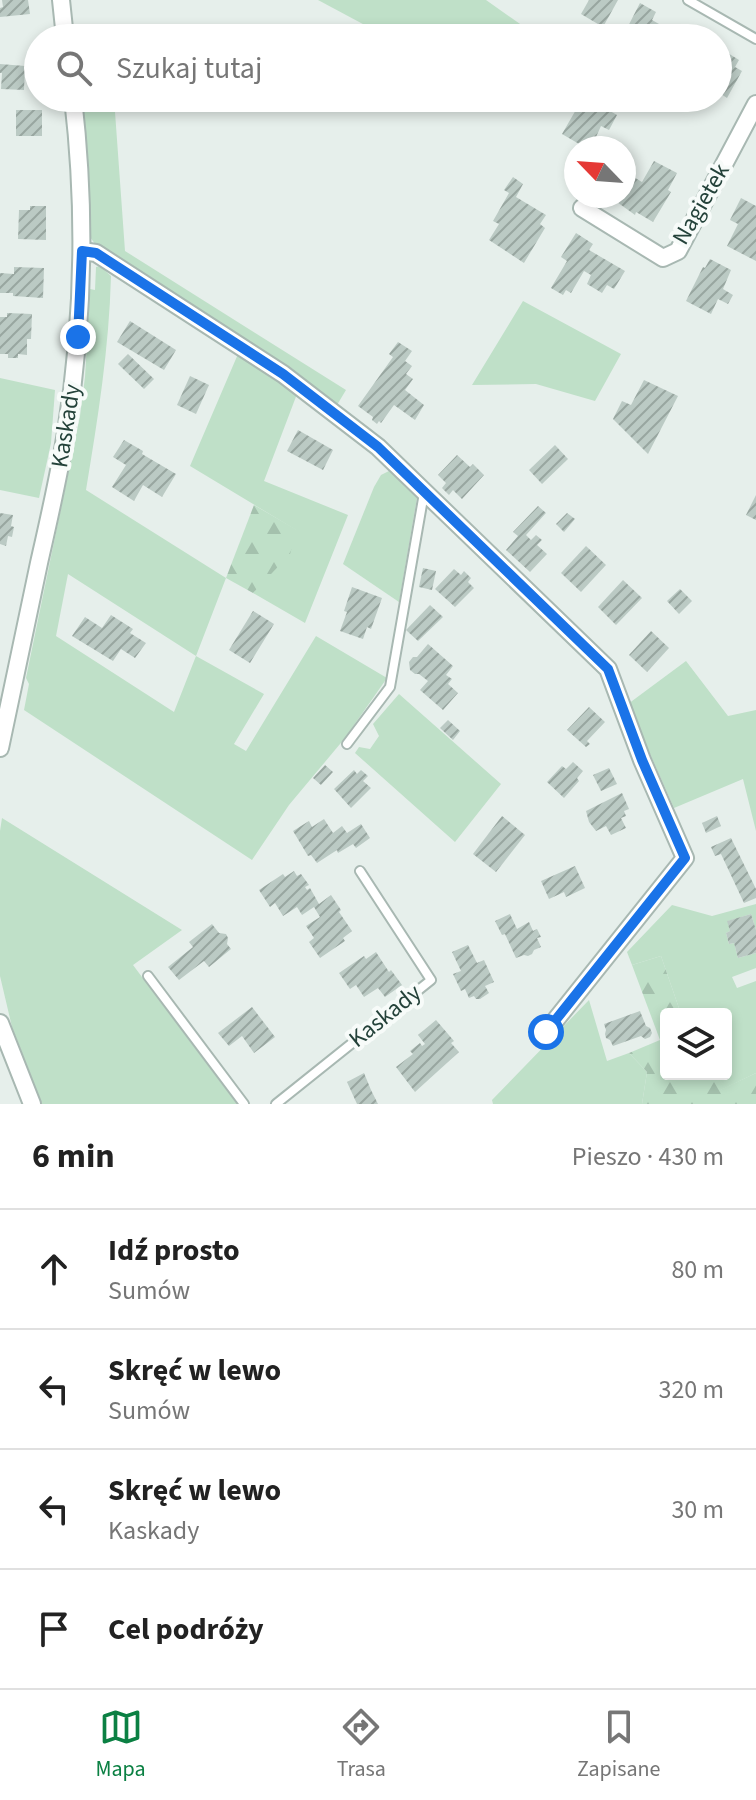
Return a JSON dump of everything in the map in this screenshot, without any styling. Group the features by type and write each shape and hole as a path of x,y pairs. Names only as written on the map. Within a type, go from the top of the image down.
{"street":[{"path":"61,0 64,24"},
{"name":"Nagietek","path":"582,208 663,258 678,251 756,104"},
{"name":"Kaskady","path":"0,748 67,431 78,337 82,251 74,112"},
{"path":"82,251 96,253 283,374 378,447 608,669 642,760 685,858 546,1032"},
{"path":"0,1023 32,1104"}],"lane":[{"path":"688,0 730,24"},
{"path":"732,25 756,39"},
{"path":"347,744 390,687 424,493"},
{"name":"Kaskady","path":"276,1104 431,980 360,871"},
{"path":"148,976 244,1104"}],"green space":[{"path":"318,0 486,0 520,24 363,24"},
{"path":"82,112 115,112 125,251 346,390 337,405 98,248 90,237"},
{"path":"100,266 111,276 110,303 86,490 226,578 196,656 264,694 234,744 246,751 316,636 387,678 345,738 289,805 252,860 24,710 29,684 26,678 80,416 90,289 95,290 96,267","holes":["68,574 196,656 174,712 56,636"]},
{"path":"523,301 621,354 595,401 536,384 472,385"},
{"path":"238,354 297,394 264,481 348,515 305,623 253,593 269,574 296,530 190,466"},
{"path":"0,378 55,390 51,443 39,498 0,490"},
{"path":"389,471 417,498 399,602 343,564 374,487 381,475"},
{"path":"254,505 297,530 290,554 253,593 226,578"},
{"path":"686,661 728,716 756,710 756,831 743,779 674,808 628,704"},
{"path":"399,694 501,784 455,842 355,753 359,747 370,749 379,736 373,724"},
{"path":"2,818 182,930 133,965 237,1104 42,1104 12,1027 0,976"},
{"path":"756,904 756,930 751,914 728,921 730,931 726,933 729,944 734,943 738,958 756,953 756,968 732,977 737,988 756,981 756,1073 719,1091 714,1080 732,1080 732,1008 679,1008 661,956 632,965 627,952 672,905 712,916"},
{"path":"661,956 679,1008 660,1008 660,1040 632,965"},
{"path":"589,1000 607,1061 629,1053 647,1072 642,1104 493,1104 492,1100"},
{"path":"660,1040 660,1080 714,1080 720,1090 756,1073 756,1104 642,1104 647,1072 629,1053"}],"building":[{"path":"2,0 28,0 30,14 0,17"},
{"path":"589,0 618,0 605,24 598,24 581,14"},
{"path":"640,3 656,12 652,20 659,24 629,24"},
{"path":"732,56 739,60 735,67 742,71 732,89"},
{"path":"0,64 24,66 24,90 1,89"},
{"path":"16,110 42,112 42,136 16,136"},
{"path":"575,112 612,112 617,115 609,130 601,126 596,136 562,134"},
{"path":"654,161 677,173 668,190 671,192 653,222 625,208 636,208 636,178 642,182"},
{"path":"513,177 523,184 516,197 546,215 540,224 545,228 524,263 489,240 499,224 493,221 509,193 504,190"},
{"path":"741,198 756,206 756,261 727,246 738,224 730,220"},
{"path":"30,206 46,206 46,240 18,239 19,210 30,210"},
{"path":"576,233 593,244 589,250 625,271 614,289 607,285 602,293 587,284 591,275 584,271 571,293 566,290 563,295 551,288 567,261 561,257"},
{"path":"710,259 731,270 723,289 733,295 728,304 718,299 711,314 686,301"},
{"path":"14,267 44,268 43,298 0,293 0,273 14,274"},
{"path":"7,313 32,314 27,355 8,358 8,354 0,354 0,317 7,317"},
{"path":"130,321 176,350 164,370 117,342"},
{"path":"398,342 412,351 405,361 412,366 406,374 413,379 405,390 424,405 415,420 394,405 377,424 358,406 393,357 389,354"},
{"path":"128,354 154,379 144,389 118,364"},
{"path":"190,376 209,385 196,414 177,405"},
{"path":"644,380 678,396 648,454 613,419 622,401 631,405"},
{"path":"298,430 333,450 323,470 287,451"},
{"path":"124,440 176,474 162,497 143,485 134,501 112,487 126,465 113,457"},
{"path":"555,445 568,459 542,484 529,470"},
{"path":"457,455 484,475 462,499 453,490 449,495 442,488 446,483 438,475"},
{"path":"756,495 756,520 746,515"},
{"path":"538,506 546,513 526,535 531,540 536,535 542,540 537,545 547,554 530,572 506,550 518,536 513,532"},
{"path":"0,513 13,515 12,537 8,536 6,546 0,544"},
{"path":"567,513 575,519 564,532 556,524"},
{"path":"586,546 606,565 581,592 561,573"},
{"path":"423,568 436,571 432,590 419,587"},
{"path":"454,569 461,575 464,571 471,578 468,582 474,588 455,607 435,589"},
{"path":"623,580 642,598 616,625 598,607"},
{"path":"352,587 382,598 371,629 367,627 363,639 340,631"},
{"path":"680,589 692,601 679,614 667,601"},
{"path":"430,605 443,617 418,641 406,630"},
{"path":"253,611 274,624 250,663 229,650"},
{"path":"111,615 133,629 130,633 146,643 135,658 121,649 113,661 72,636 85,617 102,628"},
{"path":"651,631 669,648 647,672 629,655"},
{"path":"428,644 453,666 446,675 452,679 448,684 458,693 443,710 420,690 428,681 410,670 409,662"},
{"path":"589,707 605,722 587,741 590,744 586,747 567,730"},
{"path":"448,720 460,731 453,740 440,728"},
{"path":"573,762 583,771 577,778 579,781 564,798 547,782 562,766 566,769"},
{"path":"325,765 333,772 321,785 313,778"},
{"path":"609,768 617,784 601,791 593,775"},
{"path":"354,770 357,774 361,770 368,776 363,781 371,788 351,808 334,789"},
{"path":"622,793 629,809 624,811 626,816 621,818 626,828 611,835 606,826 596,831 586,811"},
{"path":"502,816 525,835 496,872 473,854"},
{"path":"717,816 721,826 706,833 702,823"},
{"path":"324,819 333,833 342,826 347,833 361,824 370,838 356,848 353,844 338,853 337,850 317,863 311,855 308,856 293,831 309,821 312,827"},
{"path":"731,838 756,889 756,898 744,903 721,854 715,856 711,847"},
{"path":"575,866 585,888 566,897 564,892 549,899 541,881"},
{"path":"294,871 297,876 301,874 309,885 305,887 307,890 310,888 319,904 331,895 352,931 343,938 345,941 320,958 309,942 314,938 306,926 320,917 314,907 302,915 297,907 283,916 275,903 270,907 259,890 283,874 285,877"},
{"path":"510,914 517,929 529,922 533,931 537,929 541,937 537,938 541,947 528,956 516,958 495,921"},
{"path":"751,914 756,930 756,953 738,958 734,943 729,944 727,921"},
{"path":"212,924 219,933 226,934 231,949 209,967 204,961 179,980 168,967 193,947 189,942"},
{"path":"468,945 477,963 484,960 494,982 485,986 489,993 480,999 474,996 469,998 465,989 461,991 453,974 461,971 452,952"},
{"path":"376,952 402,985 385,997 378,988 364,997 356,985 350,989 339,973 364,956 366,959"},
{"path":"252,1007 275,1037 254,1053 242,1036 229,1046 218,1033"},
{"path":"640,1011 652,1033 650,1037 645,1039 641,1036 613,1046 606,1038 604,1024"},
{"path":"436,1020 459,1052 415,1092 396,1067 413,1054 410,1051 420,1043 422,1046 425,1044 418,1035"},
{"path":"364,1073 378,1104 357,1104 347,1082"}],"route":[{"path":"78,337 82,251 96,253 283,374 378,447 608,669 642,760 685,858 546,1032"}]}
